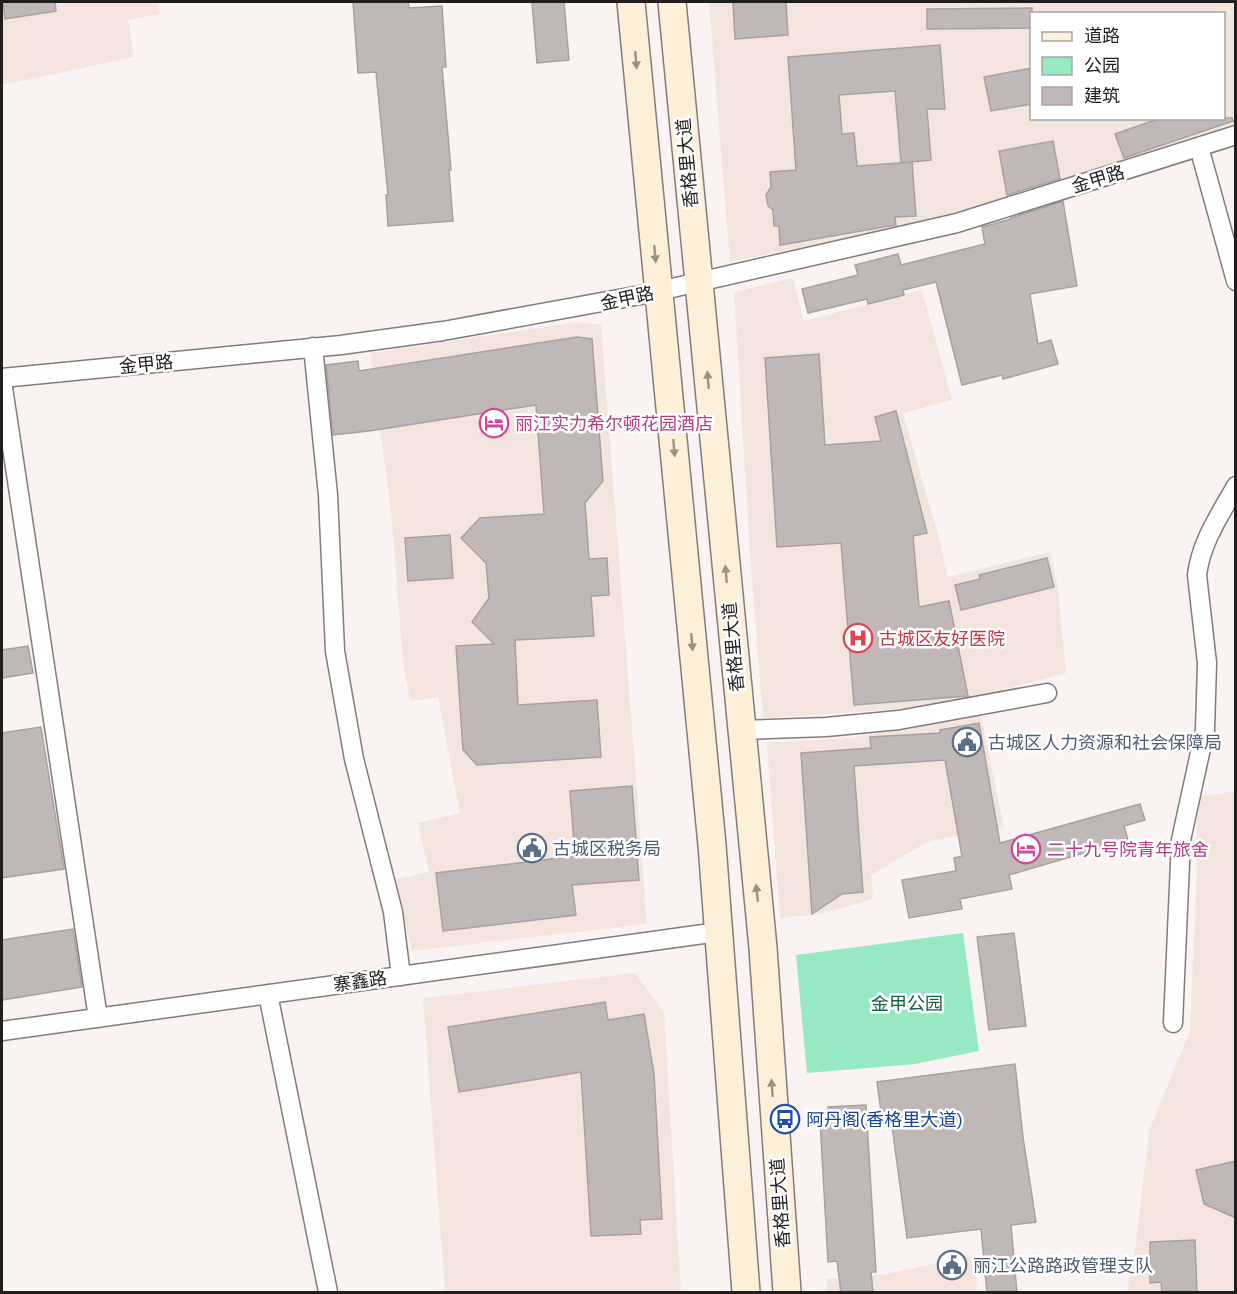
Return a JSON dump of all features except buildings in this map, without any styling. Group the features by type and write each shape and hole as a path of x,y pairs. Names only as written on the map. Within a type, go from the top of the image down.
{"main road":[{"path":"631,2 712,846 746,1293"},
{"name":"香格里大道","path":"672,2 763,948 787,1293"}],"street":[{"name":"金甲路","path":"2,380 313,347 443,331 544,314 699,282 957,223 1236,135"},
{"path":"1199,147 1236,281"},
{"path":"313,347 328,495 335,651 354,759 393,912 401,976"},
{"path":"2,380 98,1018"},
{"path":"1173,1023 1181,840 1205,730 1207,663 1197,575 1198,561 1209,534 1236,486"},
{"path":"741,730 826,727 899,720 1047,693"},
{"name":"寨鑫路","path":"2,1031 718,932"},
{"path":"268,994 328,1293"}],"shaded area":[{"path":"2,2 158,2 160,14 128,20 134,57 2,85"},
{"path":"709,2 1235,2 1235,124 1066,182 903,227 730,262"},
{"path":"793,278 804,321 922,290 952,400 903,413 941,545 947,577 1050,552 1058,588 1066,673 971,698 916,708 763,718 734,292"},
{"path":"578,322 601,325 647,924 412,951 394,880 429,872 418,823 460,813 438,697 410,701 403,662 391,510 370,353"},
{"path":"981,715 1004,828 929,841 871,875 873,899 821,914 780,918 767,743 850,738"},
{"path":"1235,791 1235,1292 1127,1292 1136,1243 1149,1131 1190,1031 1197,867 1197,797"},
{"path":"635,973 664,1013 681,1292 445,1292 423,998"},
{"name":"丽江公路路政管理支队","path":"975,1255 977,1292 827,1292 826,1279 881,1275"}],"green space":[{"name":"金甲公园","path":"963,933 979,1051 915,1064 807,1073 796,955"}],"place":[{"name":"丽江实力希尔顿花园酒店","path":"494,423"},
{"name":"古城区友好医院","path":"858,638"},
{"name":"古城区人力资源和社会保障局","path":"967,742"},
{"name":"古城区税务局","path":"532,848"},
{"name":"二十九号院青年旅舍","path":"1026,849"},
{"name":"阿丹阁(香格里大道)","path":"785,1119"},
{"name":"丽江公路路政管理支队","path":"952,1265"}]}
